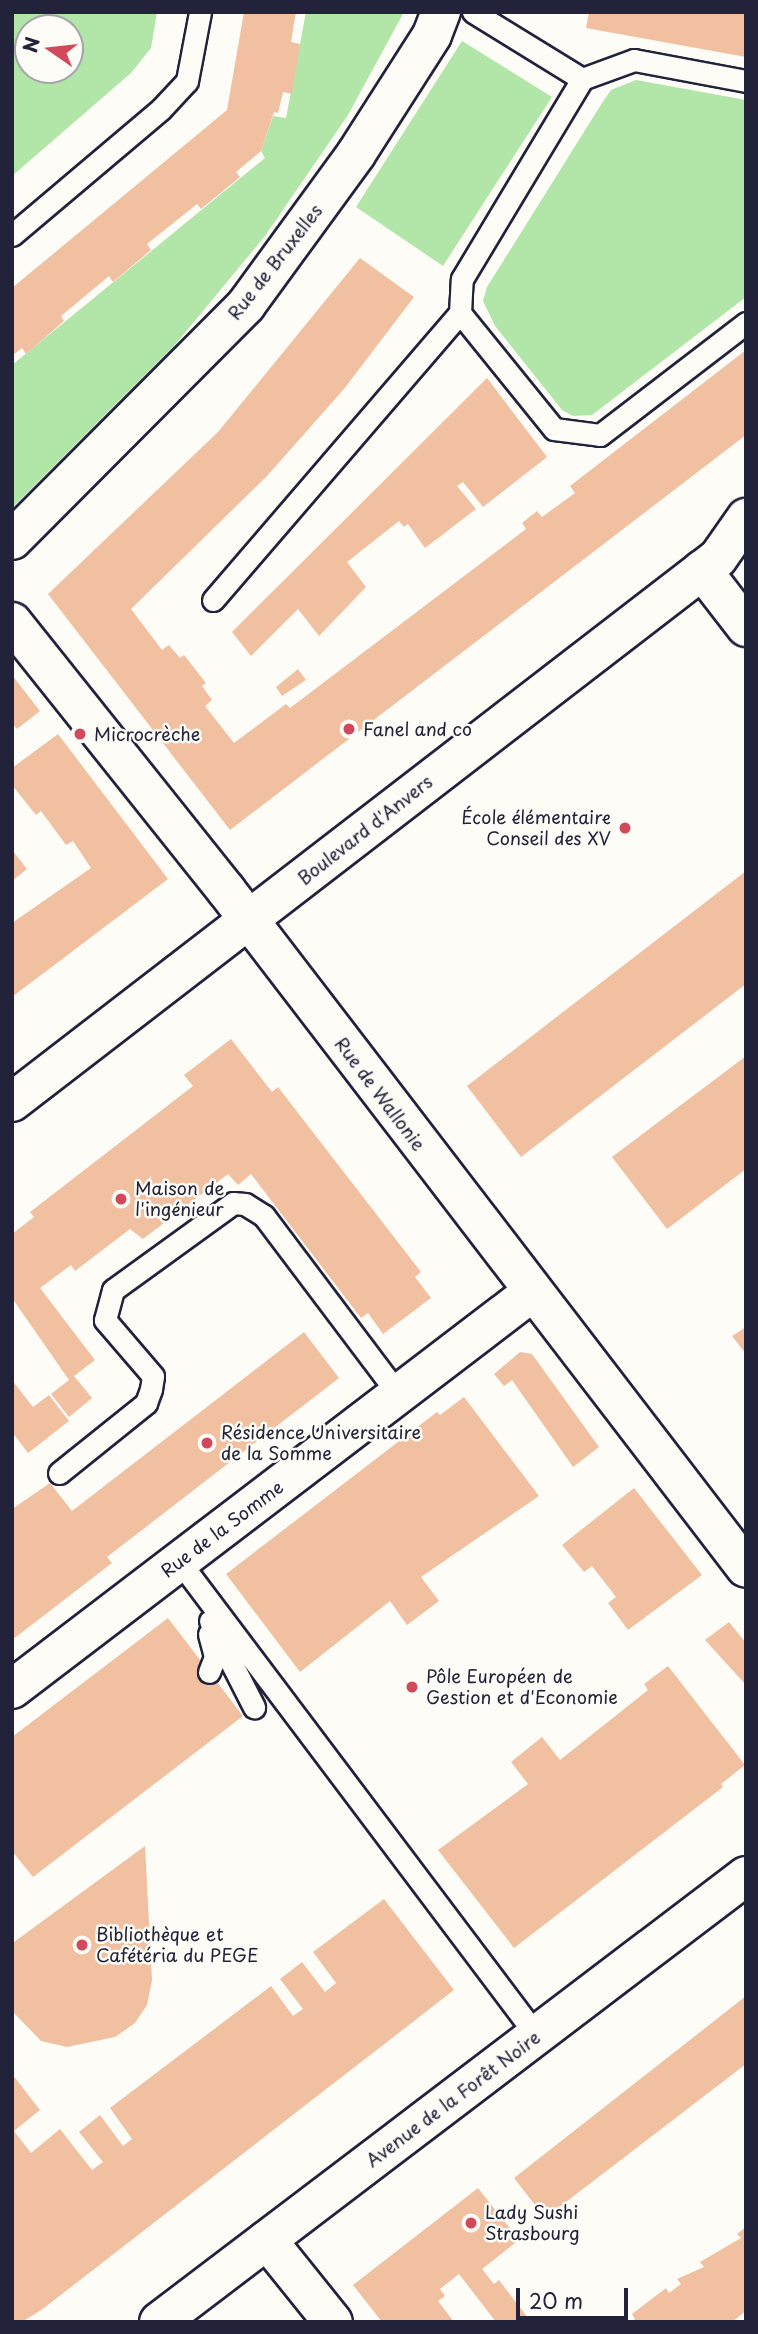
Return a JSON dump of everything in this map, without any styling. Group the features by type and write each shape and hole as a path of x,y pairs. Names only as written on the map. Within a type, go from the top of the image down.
{"street":[{"name":"Rue de Bruxelles","path":"12,540 246,305 356,154 432,34 441,12"},
{"name":"Boulevard d'Anvers","path":"12,1102 722,559 746,517"},
{"path":"722,559 746,627"},
{"name":"Rue de Wallonie","path":"12,622 249,920 531,1293 746,1568"},
{"name":"Rue de la Somme","path":"12,1689 531,1293"},
{"name":"Avenue de la Forêt Noire","path":"159,2322 746,1875"},
{"path":"267,2240 333,2322"}],"lane":[{"path":"12,235 161,109 187,81 200,12"},
{"path":"473,12 582,79"},
{"path":"213,600 460,313 462,279 582,79 634,60 746,82"},
{"path":"460,313 554,429 600,435 746,323"},
{"path":"59,1473 146,1403 151,1389 153,1376 104,1320 113,1290 233,1203 245,1204 264,1216 398,1394"},
{"path":"179,1561 200,1593 536,2035"},
{"path":"200,1593 215,1657 209,1672"},
{"path":"207,1615 254,1707"}],"green space":[{"path":"12,12 157,12 151,48 131,73 12,176"},
{"path":"306,12 404,12 348,115 265,236 174,346 12,508 12,365 265,158 261,151 273,116 286,118"},
{"path":"462,41 552,97 443,266 356,207"},
{"path":"636,80 746,100 746,297 592,415 573,416 562,410 495,326 483,301 487,287 611,90"}],"building":[{"path":"244,12 296,12 291,42 300,44 292,94 283,92 278,113 274,112 261,151 236,172 240,177 201,209 197,204 147,244 151,250 113,282 109,276 61,316 64,321 26,354 22,348 12,356 12,288 227,110"},
{"path":"589,12 746,12 746,57 586,28"},
{"path":"360,258 414,297 344,389 267,476 131,609 162,650 169,645 180,658 184,655 206,683 202,686 212,700 205,706 234,743 286,704 290,708 526,529 522,523 537,511 542,517 575,493 570,486 746,350 746,435 230,830 48,594 218,432"},
{"path":"487,378 547,457 483,507 463,482 457,486 476,509 425,548 408,524 404,527 399,521 347,562 366,587 319,636 298,609 251,656 232,632"},
{"path":"298,669 306,680 282,696 276,687"},
{"path":"12,675 40,711 17,729 12,723"},
{"path":"58,734 168,879 12,997 12,923 91,868 73,841 66,845 41,811 36,815 12,785 12,768"},
{"path":"12,850 27,869 12,881"},
{"path":"746,871 746,984 521,1157 467,1086"},
{"name":"Maison de l'ingénieur","path":"231,1039 272,1092 278,1087 421,1272 415,1277 431,1298 383,1334 368,1313 361,1318 251,1174 238,1185 228,1174 143,1239 130,1229 75,1271 71,1265 40,1288 95,1360 74,1376 92,1398 69,1417 51,1394 69,1380 12,1298 12,1234 34,1217 30,1212 193,1086 184,1075"},
{"path":"746,1056 746,1169 667,1229 612,1157"},
{"path":"746,1327 746,1354 732,1336"},
{"name":"Résidence Universitaire de la Somme","path":"304,1332 339,1378 107,1557 112,1563 12,1640 12,1509 50,1483 72,1511"},
{"path":"520,1352 532,1354 599,1447 573,1467 512,1380 504,1386 494,1374"},
{"path":"12,1380 33,1407 49,1395 69,1421 28,1453 12,1432"},
{"path":"464,1397 539,1496 421,1577 439,1601 407,1625 390,1601 300,1672 226,1574 437,1412 440,1415"},
{"path":"634,1488 702,1575 628,1630 608,1603 616,1597 592,1566 584,1572 562,1545"},
{"path":"168,1618 243,1716 33,1877 12,1851 12,1737"},
{"path":"729,1622 746,1643 746,1685 705,1640"},
{"path":"668,1666 745,1765 721,1784 723,1787 514,1948 438,1850 528,1784 511,1762 542,1737 560,1760 648,1690 644,1684"},
{"name":"Bibliothèque et Cafétéria du PEGE","path":"145,1846 152,1980 147,2005 135,2023 115,2037 67,2047 41,2041 12,2011 14,1942"},
{"path":"384,1899 454,1990 44,2308 22,2322 12,2322 12,2074 40,2110 14,2131 31,2153 60,2129 92,2170 103,2162 79,2132 100,2115 123,2146 132,2139 110,2108 271,1986 293,2016 303,2009 280,1979 302,1962 325,1992 336,1983 313,1952"},
{"path":"746,1996 746,2064 545,2218 514,2178"},
{"path":"478,2188 519,2240 482,2269 494,2284 499,2280 531,2322 496,2322 459,2274 440,2289 445,2296 438,2301 454,2322 382,2322 353,2285"},
{"path":"746,2227 746,2311 732,2322 631,2322 635,2319 632,2314 666,2288 669,2293 681,2284 677,2279 704,2267 700,2262 741,2238 737,2234"}],"place":[{"name":"Fanel and co","path":"349,729"},
{"name":"Microcrèche","path":"80,734"},
{"name":"École élémentaire Conseil des XV","path":"625,828"},
{"name":"Maison de l'ingénieur","path":"121,1199"},
{"name":"Résidence Universitaire de la Somme","path":"207,1443"},
{"name":"Pôle Européen de Gestion et d'Economie","path":"412,1687"},
{"name":"Bibliothèque et Cafétéria du PEGE","path":"82,1945"},
{"name":"Lady Sushi Strasbourg","path":"471,2223"}]}
